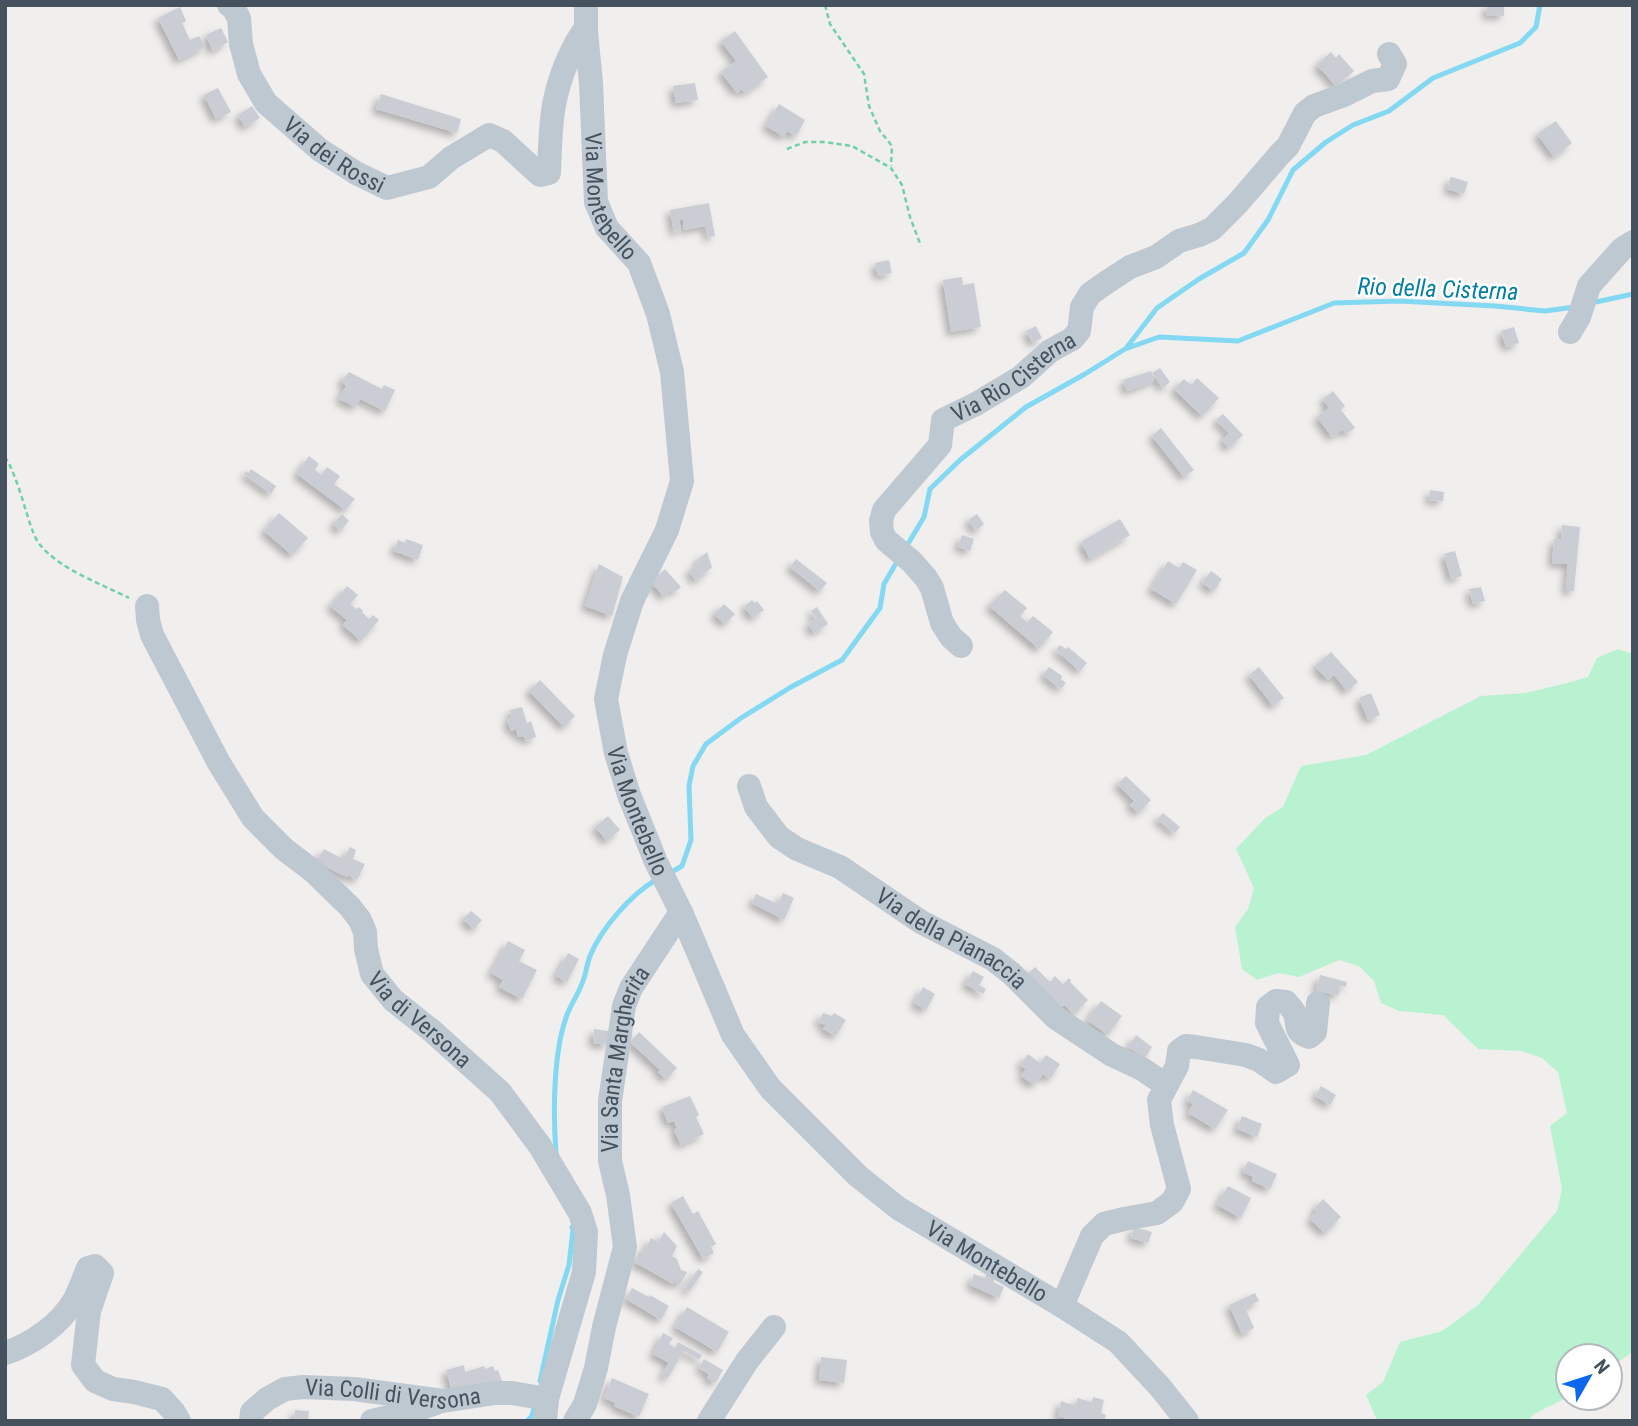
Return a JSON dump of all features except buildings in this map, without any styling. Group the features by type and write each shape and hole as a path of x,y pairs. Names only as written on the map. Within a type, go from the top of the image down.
{"street":[{"name":"Via dei Rossi","path":"229,5 239,18 241,44 249,74 266,103 320,150 356,173 387,188 429,177 451,158 489,135 503,141 540,175 548,173 554,103 586,17"},
{"name":"Via Montebello","path":"586,17 592,83 596,202 607,228 639,263 657,314 671,372 682,481 667,530 632,601 615,655 606,699 615,753 656,862 676,901 733,1035 770,1088 858,1177 898,1208 1118,1342 1187,1421"},
{"name":"Via Rio Cisterna","path":"961,646 942,623 932,588 886,540 881,521 884,510 940,444 943,420 1021,377 1050,351 1072,339 1079,331 1082,307 1090,295 1104,284 1130,267 1156,257 1179,241 1212,229 1289,146 1305,113 1314,106 1372,81 1388,79 1395,64 1389,54"},
{"path":"1578,316 1589,286 1622,249 1633,242"},
{"name":"Via di Versona","path":"147,613 152,635 219,763 253,818 350,907 365,932 372,974 393,1000 500,1092 540,1146 580,1213 586,1232 584,1272 540,1403"},
{"name":"Via della Pianaccia","path":"749,786 756,807 779,836 797,849 840,867 921,922 993,959 1056,1018 1112,1055 1142,1069 1166,1085"},
{"name":"Via Santa Margherita","path":"575,1421 584,1404 596,1368 625,1247 610,1161 610,1101 624,1006 676,901"},
{"path":"1062,1306 1092,1236 1104,1224 1157,1213 1172,1202 1179,1189 1162,1125 1159,1100 1177,1066 1179,1051 1186,1046 1246,1055 1276,1072 1289,1065 1267,1023 1268,1007 1276,1001 1286,1002 1295,1013 1297,1029 1310,1037 1315,1032 1318,1003"},
{"path":"5,1353 19,1349 57,1322 74,1301 88,1268 95,1266 102,1273 89,1311 83,1365 95,1381 114,1389 162,1399 179,1421"},
{"path":"709,1421 747,1361 774,1326"},
{"name":"Via Colli di Versona","path":"251,1421 252,1412 267,1399 285,1389 303,1387 354,1389 443,1401 512,1393 540,1403"},
{"path":"372,1421 443,1401"}],"path":[{"path":"825,5 830,24 864,74 869,106 880,131 892,146 891,168"},
{"path":"787,149 804,142 852,146 891,168 902,185 920,246"},
{"path":"5,457 34,535 42,548 58,563 131,599 147,613"}],"green space":[{"path":"1618,649 1633,654 1633,1352 1624,1358 1624,1342 1554,1342 1554,1404 1534,1414 1528,1421 1379,1421 1366,1395 1383,1382 1400,1342 1442,1331 1478,1305 1557,1211 1562,1189 1550,1126 1567,1113 1558,1072 1542,1058 1522,1051 1478,1049 1443,1015 1399,1011 1381,1003 1374,981 1359,966 1339,960 1299,977 1278,973 1257,980 1242,969 1235,927 1248,909 1254,888 1236,849 1265,818 1283,807 1301,766 1366,755 1481,696 1526,693 1588,677 1597,658"}],"waterway":[{"path":"1127,347 1157,308 1244,253 1268,220 1293,170 1326,142 1353,125 1389,111 1433,78 1520,43 1536,27 1540,5"},
{"name":"Rio della Cisterna","path":"1591,303 1633,294"},
{"name":"Rio della Cisterna","path":"905,549 924,517 930,489 960,460 1026,407 1125,349 1159,337 1238,341 1334,303 1399,301 1545,311 1575,307"},
{"name":"Rio della Cisterna","path":"668,874 682,866 691,840 689,786 693,766 706,744 741,718 791,687 842,660 880,608 884,584 898,560"},
{"name":"Rio della Cisterna","path":"556,1153 554,1102 559,1047 567,1015 601,935 627,903 656,880"},
{"path":"540,1381 558,1300 569,1265 572,1227"},
{"path":"527,1421 532,1416 535,1404"}]}
